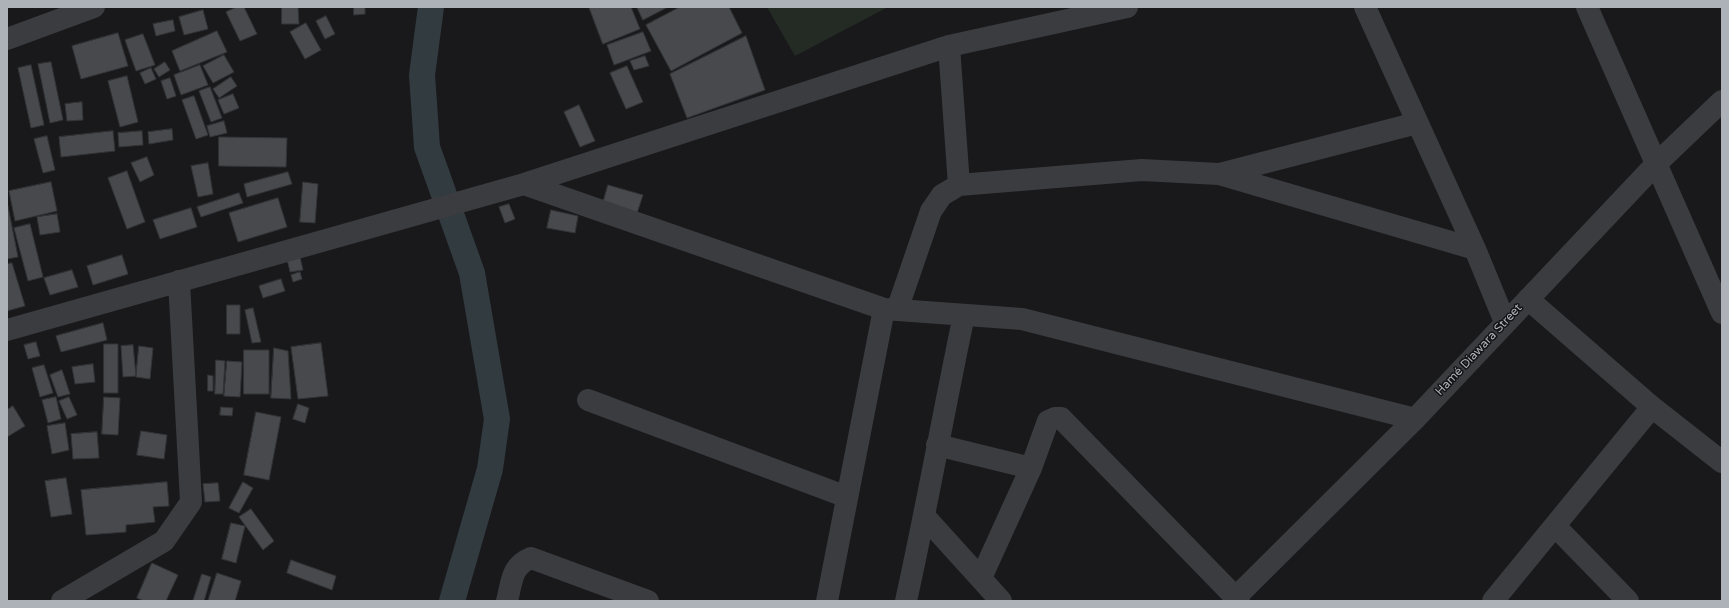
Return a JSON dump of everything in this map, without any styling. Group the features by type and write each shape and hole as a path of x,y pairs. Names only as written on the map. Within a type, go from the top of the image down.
{"street":[{"path":"7,39 94,7"},
{"path":"7,330 353,231 524,184 949,46 1127,7"},
{"path":"1365,7 1475,249 1506,322"},
{"path":"1587,7 1722,313"},
{"path":"949,46 959,185"},
{"name":"Hamé Diawara Street","path":"1237,599 1415,419 1656,164 1722,101"},
{"path":"1219,174 1417,124"},
{"path":"827,601 847,497 891,310 931,211 942,195 959,185 1142,170 1219,174 1475,249"},
{"path":"524,184 891,310 1022,319 1415,419"},
{"path":"62,601 164,541 191,502 179,281"},
{"path":"1528,299 1652,407 1722,462"},
{"path":"906,601 925,517 937,445 964,315"},
{"path":"588,400 847,497"},
{"path":"1494,601 1556,527 1652,407"},
{"path":"981,578 1031,468 1048,422 1055,418 1061,418 1237,599"},
{"path":"937,445 1031,468"},
{"path":"925,517 1001,601"},
{"path":"1556,527 1628,601"},
{"path":"507,601 515,570 522,562 531,558 648,601"}],"shaded area":[{"path":"767,7 888,7 795,56"}],"building":[{"path":"237,7 244,7 257,34 240,41 226,12"},
{"path":"282,7 298,7 299,24 282,24"},
{"path":"354,7 365,7 365,14 354,15"},
{"path":"589,7 631,7 640,29 603,44"},
{"path":"637,7 668,7 643,20"},
{"path":"680,7 729,7 742,33 671,71 646,25"},
{"path":"203,10 208,29 184,35 179,17"},
{"path":"326,16 335,34 325,39 316,21"},
{"path":"173,20 175,31 156,36 153,24"},
{"path":"306,23 321,50 305,59 290,32"},
{"path":"217,31 227,52 180,71 172,51"},
{"path":"643,32 651,51 614,65 607,45"},
{"path":"118,33 128,66 81,79 72,46"},
{"path":"143,34 155,65 136,71 125,40"},
{"path":"746,36 765,90 687,118 670,74"},
{"path":"224,55 234,72 213,83 203,66"},
{"path":"645,56 649,66 634,70 630,61"},
{"path":"51,62 63,120 50,123 38,64"},
{"path":"165,62 170,70 159,77 154,69"},
{"path":"31,65 44,125 31,128 18,68"},
{"path":"200,65 208,85 181,95 174,75"},
{"path":"627,66 643,102 626,109 610,73"},
{"path":"151,68 156,79 145,84 140,73"},
{"path":"127,76 138,122 120,127 108,81"},
{"path":"231,77 237,86 219,98 213,89"},
{"path":"170,78 176,96 167,99 161,81"},
{"path":"210,87 222,118 211,122 199,91"},
{"path":"233,94 239,108 224,114 218,100"},
{"path":"194,96 208,135 196,139 182,100"},
{"path":"82,102 83,120 67,121 65,104"},
{"path":"579,105 595,141 580,147 564,112"},
{"path":"224,121 227,133 210,137 207,126"},
{"path":"172,129 173,140 149,144 148,132"},
{"path":"113,131 115,151 61,157 59,137"},
{"path":"142,131 143,145 119,147 118,133"},
{"path":"47,136 55,170 43,173 34,139"},
{"path":"219,137 287,138 286,167 219,166"},
{"path":"147,157 154,175 140,182 131,163"},
{"path":"208,163 213,194 198,197 191,166"},
{"path":"127,171 145,222 127,229 108,178"},
{"path":"288,172 292,184 247,197 244,184"},
{"path":"51,182 57,211 15,221 9,191"},
{"path":"303,182 318,184 315,223 300,222"},
{"path":"608,185 643,195 637,213 603,203"},
{"path":"239,193 243,203 201,217 197,207"},
{"path":"278,198 287,227 238,242 229,213"},
{"path":"7,201 18,257 7,259"},
{"path":"509,204 515,219 505,223 499,207"},
{"path":"191,208 197,227 160,239 153,220"},
{"path":"551,210 578,216 575,233 547,228"},
{"path":"57,214 60,232 40,235 37,217"},
{"path":"30,224 43,277 28,281 14,228"},
{"path":"122,255 128,274 93,285 87,266"},
{"path":"300,257 303,270 290,272 287,259"},
{"path":"12,263 25,306 7,311 7,264"},
{"path":"72,270 78,287 50,295 44,278"},
{"path":"300,272 302,279 293,282 291,275"},
{"path":"281,279 285,291 263,298 259,286"},
{"path":"227,305 240,305 240,334 227,334"},
{"path":"253,308 261,342 252,343 245,310"},
{"path":"103,323 107,340 61,352 56,336"},
{"path":"36,342 40,356 28,359 24,345"},
{"path":"321,343 328,396 298,399 291,347"},
{"path":"104,344 118,344 118,393 104,393"},
{"path":"133,345 136,376 123,377 121,346"},
{"path":"139,346 153,348 150,379 136,377"},
{"path":"274,348 288,351 291,399 271,398"},
{"path":"244,350 269,350 269,394 244,394"},
{"path":"216,360 225,361 223,394 215,394"},
{"path":"227,361 242,362 240,397 224,396"},
{"path":"93,364 95,382 75,384 72,367"},
{"path":"44,365 53,393 40,397 32,368"},
{"path":"62,370 70,394 58,397 50,375"},
{"path":"208,375 213,376 213,391 208,391"},
{"path":"56,397 61,419 48,423 42,400"},
{"path":"69,397 77,415 67,419 59,401"},
{"path":"104,397 120,398 118,435 102,434"},
{"path":"298,404 309,408 305,423 293,419"},
{"path":"13,406 25,426 7,437 7,410"},
{"path":"221,407 233,408 232,416 220,415"},
{"path":"256,412 281,417 269,480 244,475"},
{"path":"65,423 69,450 52,454 47,426"},
{"path":"141,431 167,435 164,459 137,455"},
{"path":"97,432 99,458 73,459 71,434"},
{"path":"66,478 72,514 51,517 45,481"},
{"path":"167,482 169,506 153,507 155,522 126,525 126,532 86,535 81,490"},
{"path":"243,482 253,488 239,513 229,508"},
{"path":"218,483 220,501 205,502 203,484"},
{"path":"251,509 274,541 263,550 239,517"},
{"path":"231,523 245,526 236,563 222,559"},
{"path":"291,560 336,576 332,590 287,573"},
{"path":"152,563 178,575 166,601 144,601 137,598"},
{"path":"217,573 241,581 235,601 208,601"},
{"path":"202,574 211,577 204,601 193,601"}],"waterway":[{"path":"431,7 422,75 427,147 472,273 497,419 490,469 452,601"}]}
